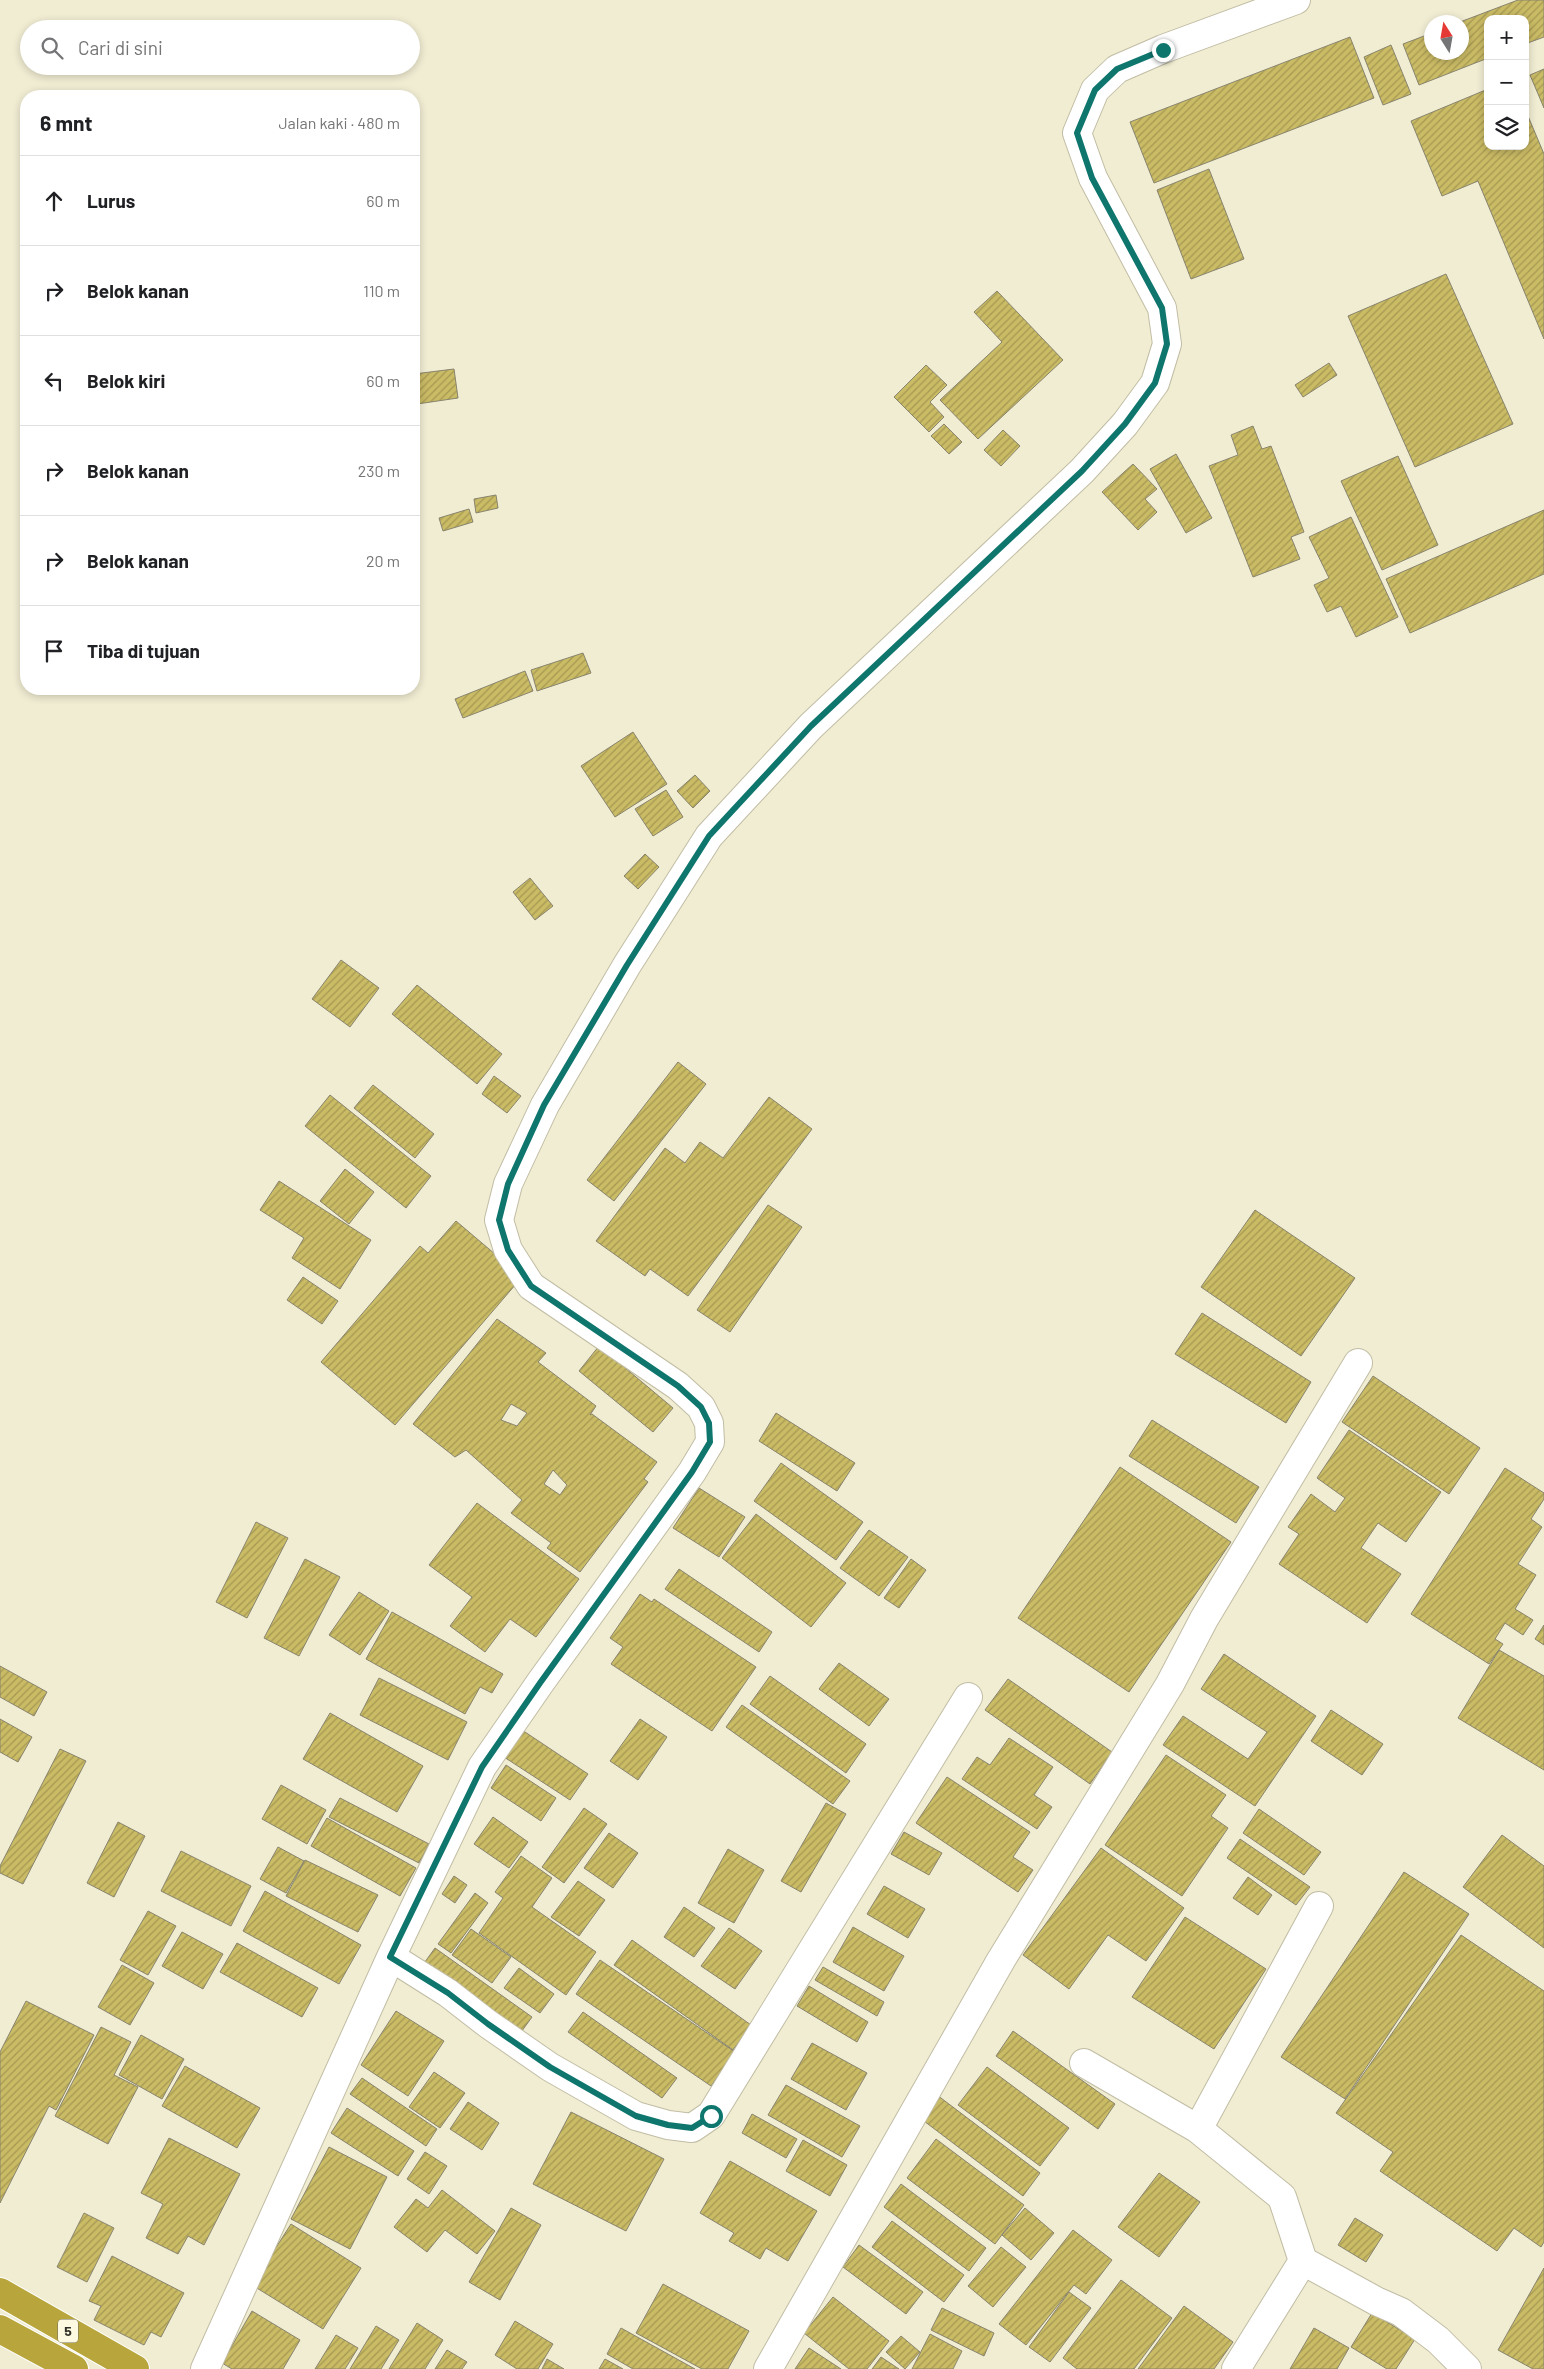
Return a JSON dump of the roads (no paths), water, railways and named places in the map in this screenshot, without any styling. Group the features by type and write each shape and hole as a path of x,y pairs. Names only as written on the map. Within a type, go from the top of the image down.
{"highway":[{"name":"5","path":"0,2292 136,2369"},
{"name":"5","path":"0,2329 74,2369"}],"street":[{"path":"205,2369 390,1957 482,1767 692,1472 710,1442 709,1423 701,1407 678,1386 531,1286 508,1250 499,1220 508,1184 544,1105 627,965 709,836 811,726 1082,471 1125,424 1155,383 1167,344 1162,308 1092,178 1077,133 1095,90 1117,69 1296,0"},
{"path":"768,2369 996,1968 1170,1684 1204,1619 1358,1363"},
{"path":"390,1957 448,1993 488,2024 550,2067 636,2116 668,2125 692,2128 711,2116 968,1697"},
{"path":"1198,2129 1318,1906"},
{"path":"1084,2062 1198,2129 1282,2198 1303,2261 1376,2301 1401,2312 1438,2340 1467,2369"},
{"path":"1236,2369 1303,2261"}]}
